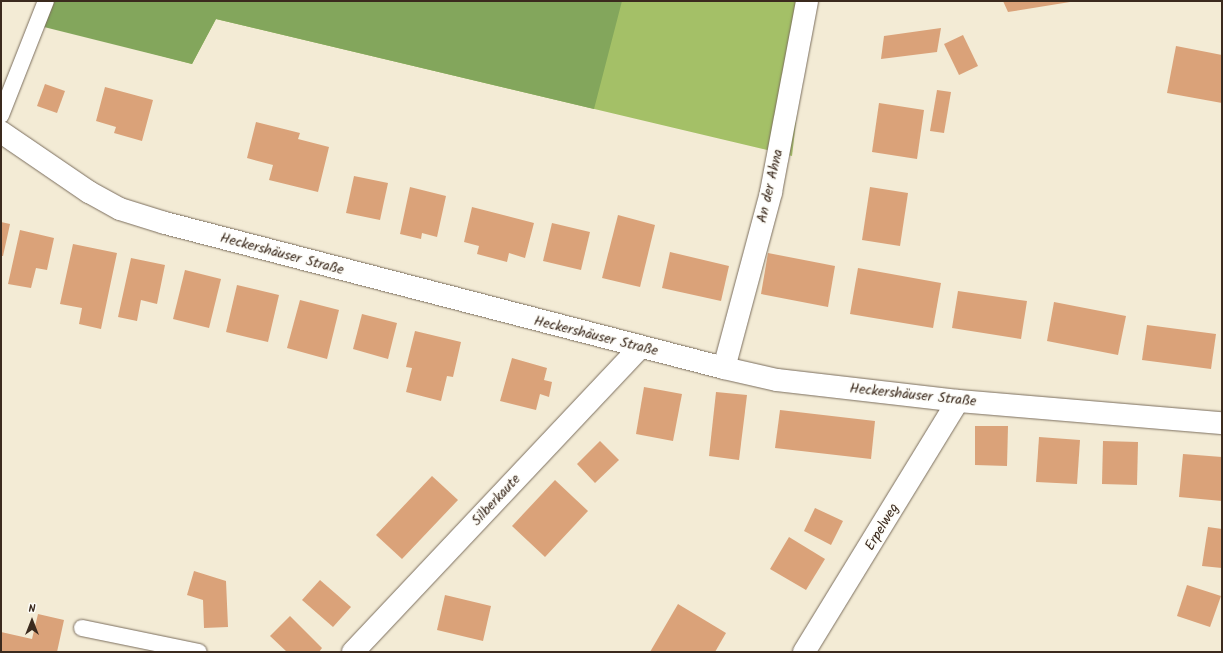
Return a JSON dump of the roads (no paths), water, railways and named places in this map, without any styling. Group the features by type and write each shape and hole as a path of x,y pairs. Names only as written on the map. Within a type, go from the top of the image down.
{"street":[{"name":"An der Ahna","path":"724,368 770,192 807,1"},
{"name":"Heckershäuser Straße","path":"1,132 89,192 120,209 172,225 639,348 777,380 958,400 1222,423"},
{"name":"Silberkaute","path":"353,652 639,348"},
{"name":"Erpelweg","path":"804,652 958,400"}],"lane":[{"path":"1,115 46,1"},
{"path":"82,628 199,652"}]}
